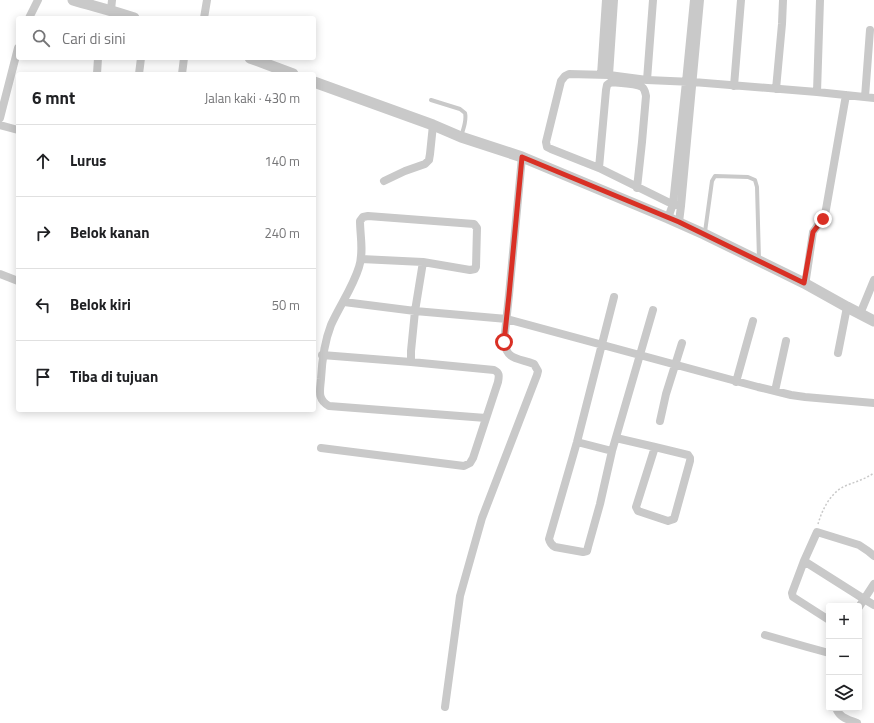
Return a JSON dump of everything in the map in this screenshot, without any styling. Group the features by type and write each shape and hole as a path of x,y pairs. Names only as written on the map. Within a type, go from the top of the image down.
{"street":[{"path":"30,16 38,0"},
{"path":"73,0 128,16"},
{"path":"204,16 207,0"},
{"path":"605,75 606,0"},
{"path":"605,75 614,0"},
{"path":"647,80 653,0"},
{"path":"690,82 694,0"},
{"path":"674,220 677,205 700,0"},
{"path":"734,86 741,0"},
{"path":"776,90 783,0"},
{"path":"817,92 820,0"},
{"path":"865,97 870,30"},
{"path":"0,118 16,56"},
{"path":"97,72 98,60"},
{"path":"139,72 141,60"},
{"path":"182,72 184,60"},
{"path":"255,60 288,72"},
{"path":"677,205 637,188 598,168 551,149 548,146 546,142 561,81 565,76 569,74 605,75 647,80 817,92 874,98"},
{"path":"598,168 607,85 611,82 641,86 645,90 646,96 637,188"},
{"path":"316,83 433,125 461,137 522,157 674,220 804,283 874,321"},
{"path":"804,283 813,232 825,215 846,95"},
{"path":"384,181 425,164 429,160 433,125"},
{"path":"0,126 16,130"},
{"path":"444,707 460,596 482,518 538,371 534,364 508,354 505,350 504,342 522,157"},
{"path":"361,259 423,262 470,270 475,269 478,232 474,224 368,216 363,217 360,221 361,259 359,267 344,302 338,310 331,326 322,355 320,392 324,403 329,406 486,418"},
{"path":"411,362 415,311 423,262"},
{"path":"0,274 16,280"},
{"path":"860,314 874,280"},
{"path":"614,297 577,442 549,539 555,547 583,552 587,551 600,504 612,451 653,310"},
{"path":"344,302 415,311 506,319 736,382 775,391 805,397 874,403"},
{"path":"838,353 847,307"},
{"path":"736,382 753,321"},
{"path":"775,391 786,341"},
{"path":"660,421 666,394 682,343"},
{"path":"321,448 464,466 470,463 473,458 499,376 498,372 489,369 322,355"},
{"path":"616,438 655,447 688,455 690,458 674,518 668,521 638,511 636,507 655,447"},
{"path":"577,442 612,451"},
{"path":"826,618 793,597 792,593 817,532 859,546 874,556"},
{"path":"804,561 874,605"},
{"path":"862,603 874,584"},
{"path":"765,634 826,652"},
{"path":"837,711 842,717 857,723"}],"lane":[{"path":"431,100 460,109 465,113 461,137"},
{"path":"704,234 712,181 716,176 748,177 755,180 757,187 759,261"}],"path":[{"path":"817,532 824,509 833,494 843,487 874,473"}],"route":[{"path":"504,342 522,157 679,222 804,283 806,279 813,232 823,219"}]}
